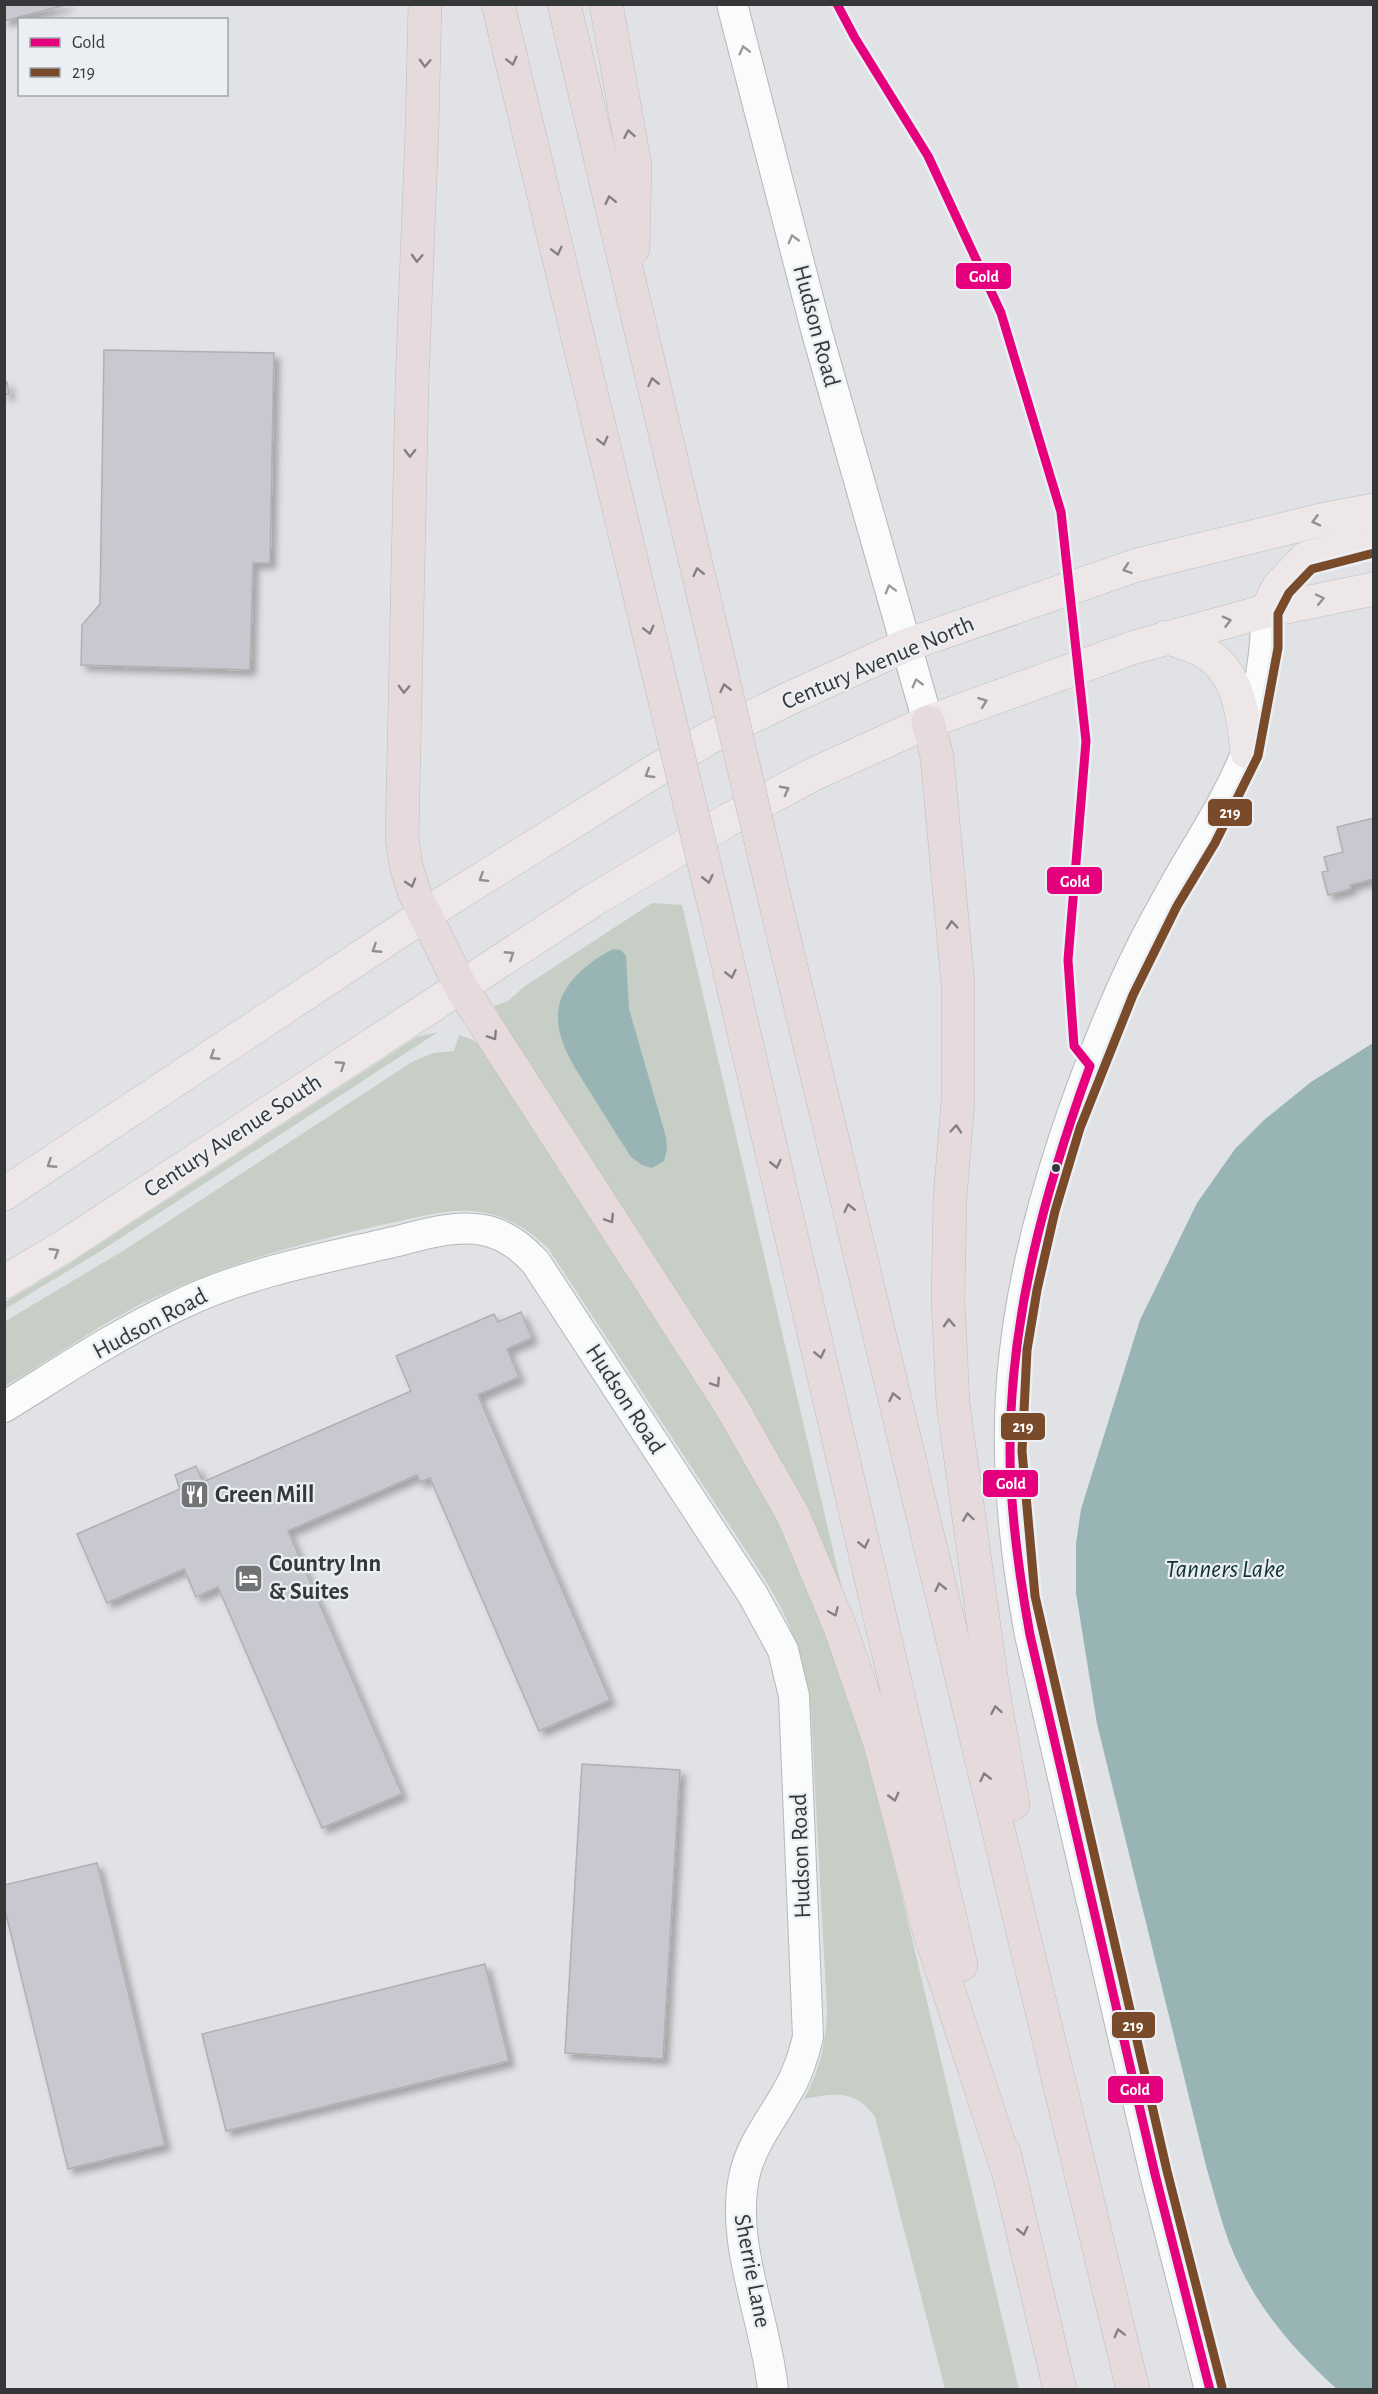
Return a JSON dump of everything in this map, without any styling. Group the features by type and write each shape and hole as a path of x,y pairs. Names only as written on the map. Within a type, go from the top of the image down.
{"highway":[{"path":"425,4 401,805 406,866 424,915 461,987 731,1406 793,1515 840,1627 880,1743 930,1934 1009,2174"},
{"path":"498,4 717,917 1060,2390"},
{"path":"564,4 772,888 1133,2390"},
{"path":"606,4 635,166 633,297"},
{"path":"928,722 937,757 958,984 958,1101 950,1198 948,1299 953,1403 993,1691 1067,2120"}],"main road":[{"name":"Century Avenue North","path":"424,915 709,738 907,645 1137,565 1324,519 1374,510"},
{"path":"1266,610 1280,585 1306,558 1374,540"},
{"path":"461,987 592,901 728,820 814,774 928,722 1166,637 1266,610 1374,589"},
{"path":"1166,637 1202,651 1223,668 1234,686 1243,711 1247,752"},
{"path":"4,1194 424,915"},
{"name":"Century Avenue South","path":"4,1282 83,1234 461,987"}],"street":[{"name":"Hudson Road","path":"732,4 846,437 928,722"},
{"path":"1210,2390 1155,2174 1030,1635 1023,1598 1010,1451 1016,1349 1025,1288 1043,1208 1069,1124 1122,990 1166,900 1204,838 1247,752 1266,646 1266,610"},
{"name":"Hudson Road","path":"4,1407 176,1306 204,1293 266,1273 454,1229 492,1232 521,1247 543,1272 728,1556 753,1595 783,1650 794,1696 808,2037 802,2063 788,2091"},
{"name":"Sherrie Lane","path":"773,2390 770,2361 742,2239 739,2204 746,2167 762,2132 788,2091"}],"shaded area":[{"path":"652,903 682,905 847,1610 494,1006 508,1001 525,986"},
{"path":"438,1032 99,1252 5,1309 5,1302 66,1266 417,1037"},
{"path":"459,1035 471,1039 482,1047 769,1497 848,1688 882,1812 1019,2389 945,2389 875,2117 868,2108 852,2097 825,2095 804,2099 821,2056 827,2010 811,1713 801,1661 783,1613 766,1581 548,1248 533,1235 509,1220 470,1211 436,1213 326,1238 261,1256 168,1291 120,1315 5,1386 4,1322 126,1249 412,1062 433,1053 454,1051"}],"water":[{"path":"614,949 621,950 626,956 629,1009 666,1137 667,1150 664,1161 652,1168 642,1165 631,1157 573,1065 560,1034 558,1018 560,1003 567,987 588,965"},
{"name":"Tanners Lake","path":"1373,1043 1374,2389 1338,2390 1295,2348 1271,2318 1249,2285 1229,2243 1206,2166 1097,1724 1076,1593 1076,1544 1081,1509 1140,1320 1197,1203 1235,1149 1264,1120 1311,1082"}],"building":[{"path":"4,4 69,4 4,21"},
{"path":"104,350 274,353 270,563 253,563 250,670 81,665 82,625 100,604"},
{"path":"4,382 7,382 9,394 4,395"},
{"path":"1374,818 1374,879 1350,885 1351,889 1328,895 1322,872 1328,871 1324,857 1343,852 1337,827"},
{"name":"Country Inn & Suites","path":"521,1312 532,1338 507,1349 519,1377 478,1395 610,1700 539,1731 430,1478 420,1482 417,1475 288,1531 402,1794 322,1828 218,1587 196,1597 184,1569 107,1603 77,1534 180,1489 175,1475 196,1466 203,1482 411,1391 396,1356 494,1314 498,1322"},
{"path":"582,1764 680,1770 663,2059 565,2053"},
{"path":"97,1863 165,2145 68,2169 4,1906 4,1885"},
{"path":"485,1964 509,2061 226,2131 202,2034"}],"transit line":[{"name":"Gold","path":"837,4 855,38 928,156 1001,313 1061,512 1086,741 1068,960 1074,1046 1090,1066 1045,1207 1023,1303 1012,1400 1010,1450 1013,1520 1030,1635 1155,2174 1210,2390"},
{"name":"219","path":"1222,2387 1167,2171 1035,1596 1022,1451 1027,1350 1037,1290 1055,1211 1080,1128 1133,995 1177,906 1215,843 1258,756 1278,648 1278,614 1289,593 1312,569 1374,553"}],"place":[{"name":"Green Mill","path":"194,1495"},
{"name":"Country Inn & Suites","path":"248,1578"}]}
